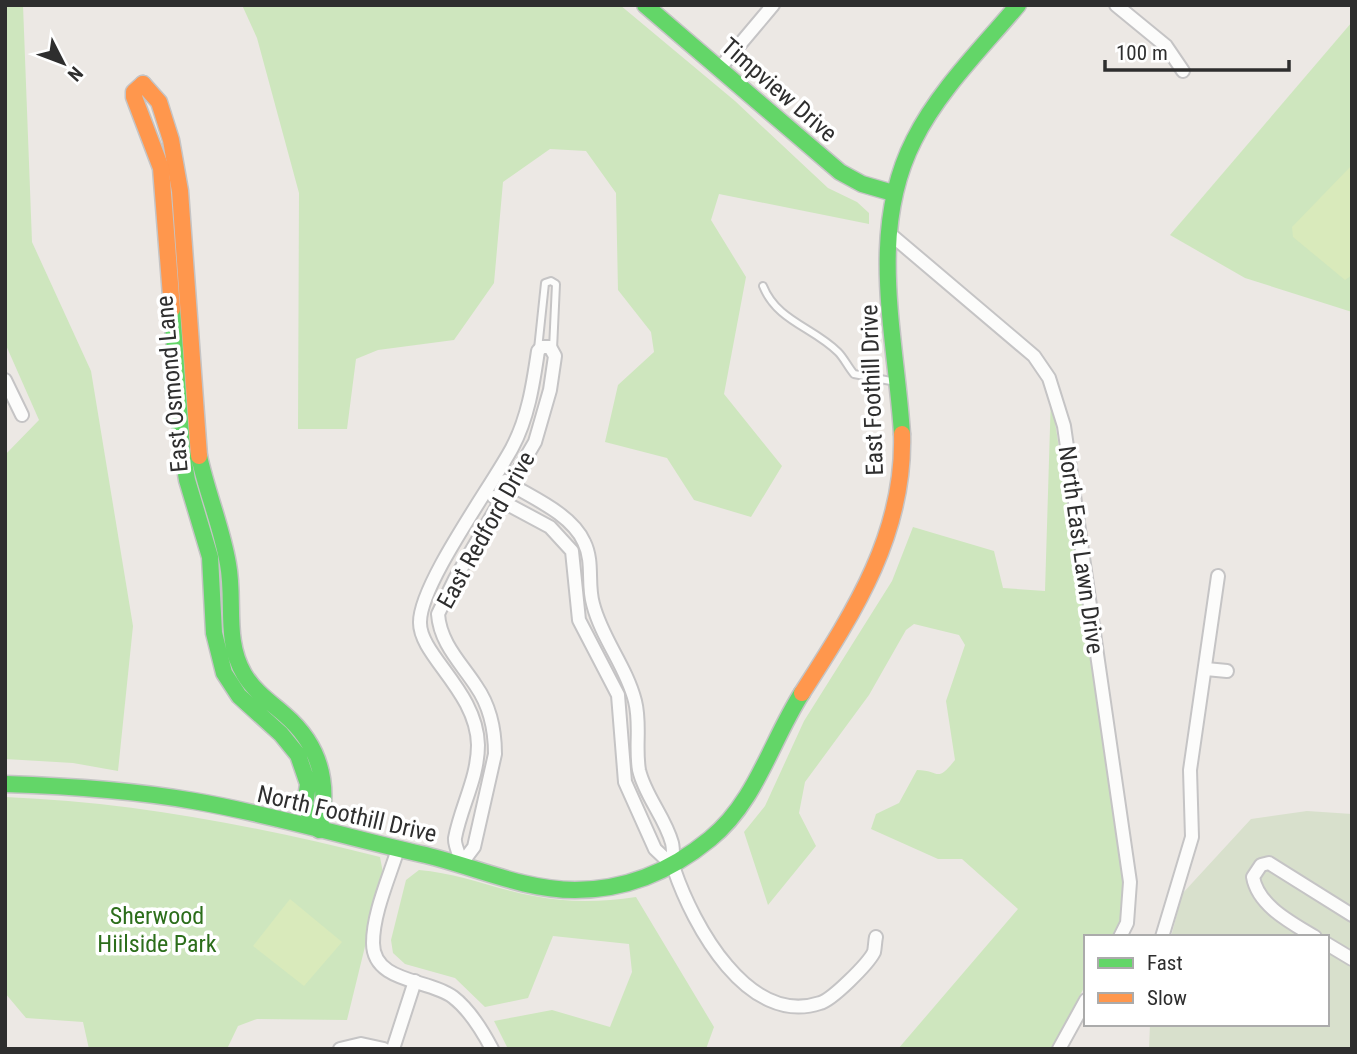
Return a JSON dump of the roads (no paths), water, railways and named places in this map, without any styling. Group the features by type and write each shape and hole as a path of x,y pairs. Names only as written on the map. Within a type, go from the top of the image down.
{"street":[{"name":"Timpview Drive","path":"645,5 840,172 862,184 893,193"},
{"path":"720,68 773,5"},
{"name":"East Foothill Drive","path":"674,867 728,823 756,786 771,744 784,721 873,580 892,529 901,470 889,233 893,193 919,128 1018,5"},
{"path":"1116,5 1167,46 1183,71"},
{"name":"East Osmond Lane","path":"318,830 305,806 308,790 306,777 289,741 248,706 224,673 215,641 212,535 197,442 185,230 178,161 156,98 143,84 134,92 134,97 161,168 182,450 187,480 212,535 229,564 230,633 242,671 259,695 288,718 311,742 323,774 326,807 318,830"},
{"name":"North East Lawn Drive","path":"889,233 1034,356 1055,392 1064,426 1130,882 1127,923 1121,935"},
{"path":"538,351 545,346 553,350"},
{"name":"East Redford Drive","path":"462,863 474,848 495,754 495,740 485,702 447,644 438,614 455,579 535,442 547,408 553,350"},
{"name":"East Redford Drive","path":"462,863 455,840 477,762 474,719 457,684 425,642 420,619 438,572 496,476 523,425 533,389 538,351"},
{"path":"5,380 22,415"},
{"path":"496,476 563,518 585,542 596,618 624,668 635,701 640,775 672,843 674,867 709,943 731,973 757,992 781,1004 803,1007 823,1003 874,953 876,937"},
{"path":"486,492 550,527 572,551 579,620 618,695 625,782 655,849 674,867"},
{"path":"1163,935 1192,837 1190,770 1218,576"},
{"path":"1206,669 1227,671"},
{"path":"306,777 323,774"},
{"name":"North Foothill Drive","path":"5,785 163,796 462,863 557,889 579,890 618,885 674,867"},
{"path":"398,849 386,887 374,948 377,959 388,972 438,988 455,998 477,1023 492,1049"},
{"path":"1312,935 1286,919 1264,899 1253,877 1261,865 1269,863 1352,915"},
{"path":"1329,945 1352,959"},
{"path":"393,1049 415,981"},
{"path":"1059,1049 1084,1004"},
{"path":"340,1049 361,1044 384,1049"}],"lane":[{"path":"538,351 542,293 545,283 551,281 556,284 553,350"},
{"path":"763,286 769,302 784,316 839,352 855,374 897,382"}],"park label":[{"name":"Sherwood Hiilside Park","path":"157,930"}]}
